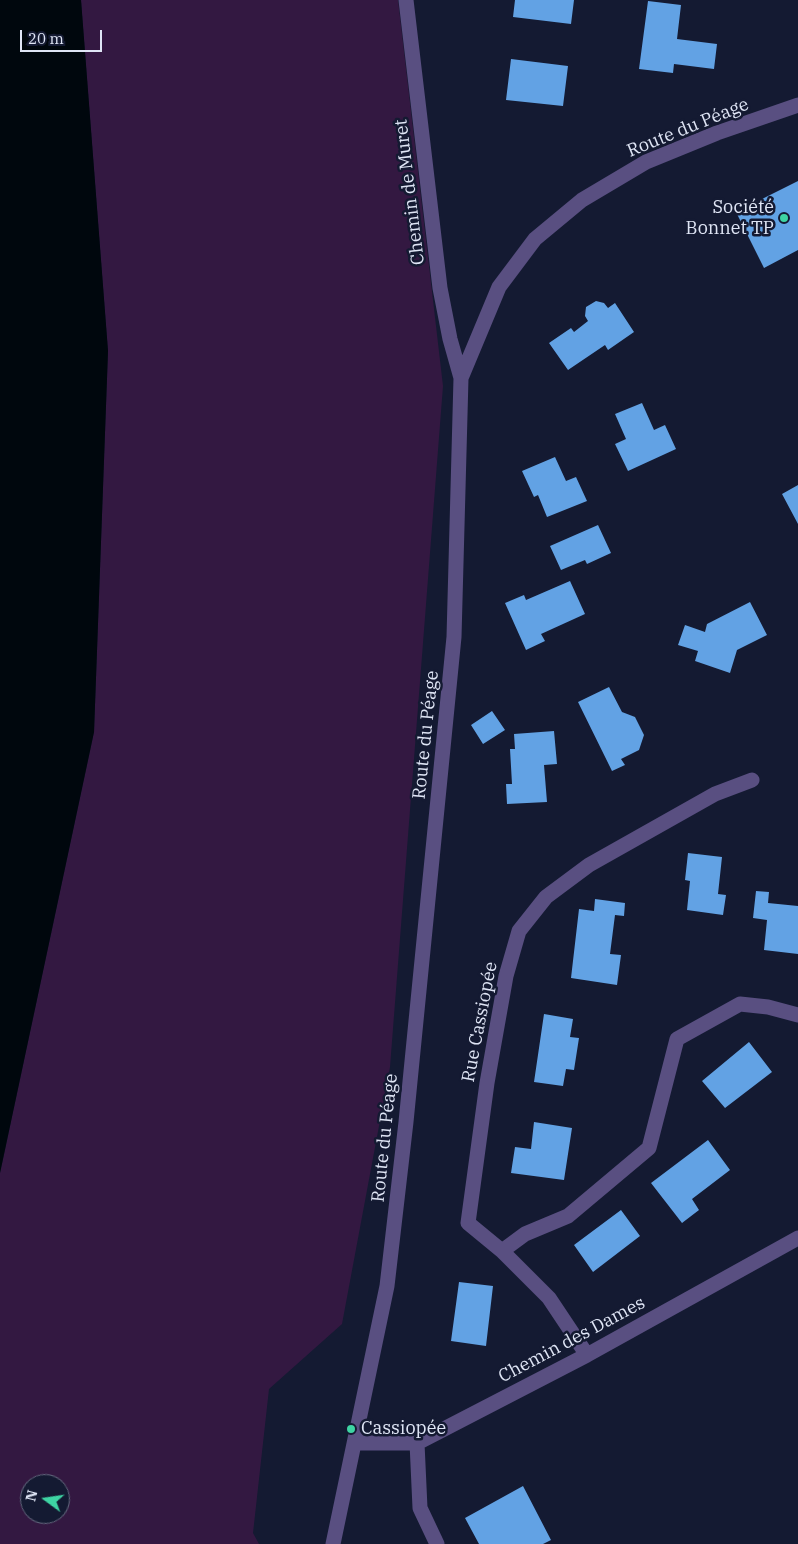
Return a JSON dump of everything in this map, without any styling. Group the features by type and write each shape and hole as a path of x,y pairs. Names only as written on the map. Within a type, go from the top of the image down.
{"street":[{"name":"Chemin de Muret","path":"406,0 440,288 450,339 461,378"},
{"name":"Route du Péage","path":"333,1544 387,1286 407,1113 454,637 461,378 499,287 536,239 582,200 646,162 717,133 798,105"},
{"name":"Rue Cassiopée","path":"587,1355 549,1298 502,1251 468,1223 489,1073 506,976 518,931 546,896 589,865 715,794 752,780"},
{"path":"502,1251 525,1234 568,1216 649,1148 677,1039 740,1004 768,1007 798,1015"},
{"name":"Chemin des Dames","path":"354,1443 417,1443 587,1355 798,1238"},
{"path":"417,1443 420,1508 437,1544"}],"shaded area":[{"path":"0,0 81,0 108,351 94,732 0,1173"},
{"path":"81,0 398,0 443,386 390,1067 342,1324 269,1389 253,1533 259,1544 0,1544 0,1173 94,732 108,351"}],"building":[{"path":"515,0 574,0 571,24 513,17"},
{"path":"648,1 681,5 677,39 717,44 714,69 674,64 673,73 639,69"},
{"path":"511,59 568,66 563,106 506,100"},
{"path":"798,181 798,250 764,268 736,212"},
{"path":"596,301 604,303 608,308 615,303 634,332 608,350 605,345 568,370 549,343 571,328 574,332 588,321 585,316 586,307"},
{"path":"642,403 654,430 665,425 676,449 628,471 615,444 626,439 615,414"},
{"path":"555,457 566,481 576,477 587,501 547,517 538,495 534,497 522,471"},
{"path":"798,485 798,524 782,494"},
{"path":"598,525 611,553 587,564 585,560 561,570 550,546"},
{"path":"570,581 585,614 541,634 545,641 526,650 505,603 524,595 526,600"},
{"path":"750,602 767,635 737,650 730,673 695,661 698,651 678,645 685,625 705,632 707,624"},
{"path":"609,687 622,712 635,717 644,735 639,750 621,759 625,765 612,771 578,702"},
{"path":"492,711 505,730 483,744 471,725"},
{"path":"554,731 557,764 544,765 547,802 507,804 506,784 512,784 510,749 515,749 514,734"},
{"path":"688,853 722,857 718,894 726,895 723,915 687,910 690,881 685,880"},
{"path":"756,891 769,892 768,903 798,906 798,954 764,950 767,920 753,918"},
{"path":"595,899 625,903 624,916 615,915 610,954 621,955 617,985 571,978 579,909 594,911"},
{"path":"544,1014 573,1019 570,1037 579,1038 574,1070 566,1069 563,1086 534,1082"},
{"path":"749,1042 772,1072 725,1108 702,1081"},
{"path":"534,1122 572,1128 564,1180 511,1173 515,1147 531,1149"},
{"path":"708,1140 730,1170 692,1199 699,1210 682,1223 651,1183"},
{"path":"621,1210 640,1236 593,1272 574,1245"},
{"path":"459,1282 493,1286 486,1346 451,1341"},
{"path":"523,1486 551,1540 543,1544 479,1544 465,1518"}],"place":[{"name":"Société Bonnet TP","path":"784,218"},
{"name":"Cassiopée","path":"351,1429"}]}
